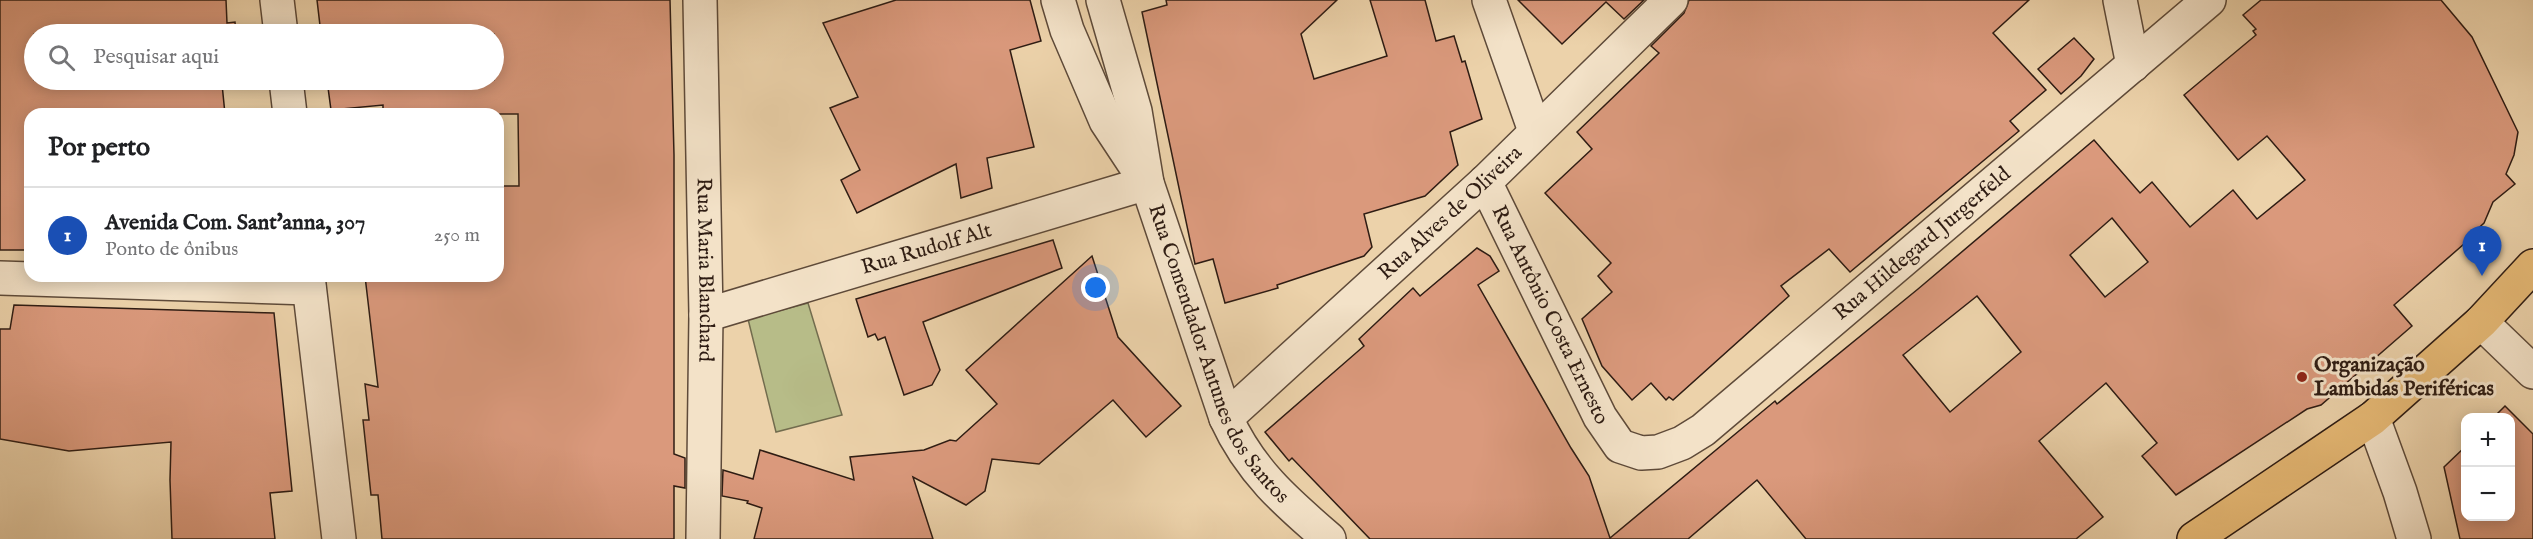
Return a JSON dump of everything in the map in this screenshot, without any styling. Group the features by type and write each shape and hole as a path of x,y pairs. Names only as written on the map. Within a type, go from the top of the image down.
{"main road":[{"path":"2194,539 2373,418 2481,322 2533,266"}],"street":[{"path":"277,0 280,24"},
{"name":"Rua Maria Blanchard","path":"700,0 706,315 703,539"},
{"name":"Rua Comendador Antunes dos Santos","path":"1058,0 1067,30 1106,121 1147,183"},
{"name":"Rua Comendador Antunes dos Santos","path":"1103,0 1135,111 1147,183 1226,418 1238,446 1267,483 1329,539"},
{"path":"1489,0 1535,131"},
{"name":"Rua Alves de Oliveira","path":"1226,418 1485,182 1671,0"},
{"path":"2120,0 2133,64"},
{"name":"Rua Hildegard Jurgerfeld","path":"1620,446 1641,453 1659,452 1682,443 1703,430 2209,0"},
{"path":"287,90 289,108"},
{"name":"Rua Antônio Costa Ernesto","path":"1485,182 1600,417 1620,446"},
{"name":"Rua Rudolf Alt","path":"706,315 1147,183"},
{"path":"0,278 24,278"},
{"path":"308,282 339,539"},
{"path":"2481,322 2533,372"},
{"path":"2373,418 2400,492 2414,539"}],"green space":[{"path":"808,303 842,415 776,432 748,319"}],"building":[{"path":"0,0 226,0 227,23 235,22 235,24 24,24 24,90 223,90 224,108 24,108 24,250 0,250"},
{"path":"317,0 670,0 674,155 674,454 685,458 685,488 674,486 674,539 382,539 378,495 371,495 363,420 369,420 365,384 378,387 366,282 504,282 504,186 519,186 518,114 504,114 504,108 383,108 383,105 331,108 328,90 504,90 504,24 320,24"},
{"path":"896,0 1030,0 1041,41 1010,50 1034,147 987,158 992,188 961,198 956,164 857,213 841,180 860,170 830,108 858,97 823,23"},
{"path":"1166,0 1337,0 1301,34 1314,79 1387,56 1370,0 1425,0 1436,41 1454,36 1462,62 1465,61 1482,119 1450,132 1458,165 1425,196 1364,214 1372,247 1364,256 1277,285 1278,288 1225,303 1213,259 1195,264 1142,12 1167,5"},
{"path":"1518,0 1644,0 1624,19 1606,2 1562,44"},
{"path":"1689,0 2029,0 1993,33 2046,90 2010,121 2019,131 1850,272 1829,249 1781,286 1789,296 1673,400 1669,397 1666,400 1651,383 1632,400 1602,366 1582,319 1612,292 1598,276 1611,263 1545,193 1592,149 1577,132 1659,53 1651,46 1684,13"},
{"path":"2261,0 2441,0 2472,37 2518,132 2514,155 2506,174 2515,184 2493,202 2484,223 2470,236 2472,237 2394,305 2412,326 2321,405 2307,409 2176,495 2142,456 2157,443 2106,383 2039,441 2103,517 2076,539 1806,539 1757,480 1688,539 1370,539 1292,458 1289,461 1265,432 1364,346 1359,339 1413,288 1420,296 1477,248 1490,256 1499,271 1478,285 1589,476 1610,538 1775,401 1777,404 1918,289 2094,140 2140,193 2152,182 2190,227 2233,190 2257,219 2305,180 2267,136 2238,160 2184,95 2256,35 2253,31 2256,29 2243,15","holes":["2112,218 2148,262 2105,297 2070,255","1977,296 2021,352 1950,412 1903,355"]},
{"path":"2074,38 2094,59 2081,76 2061,94 2038,69"},
{"path":"1053,240 1062,268 923,322 940,370 932,385 904,395 885,337 878,340 875,334 868,337 856,299"},
{"path":"1092,256 1118,337 1181,406 1146,437 1113,400 1039,464 992,459 985,491 966,505 913,477 933,539 754,539 762,508 747,503 748,501 722,496 723,470 753,479 760,450 854,480 850,457 924,450 950,440 956,441 997,404 966,370"},
{"path":"14,305 274,313 292,491 270,493 275,539 172,539 171,442 69,451 0,439 0,329 10,329"},
{"path":"2505,406 2512,413 2498,413"},
{"path":"2515,416 2533,434 2533,539 2460,539 2444,467 2461,451 2461,521 2515,521"}],"place":[{"name":"Avenida Com. Sant'anna, 307","path":"2482,276"},
{"name":"Organização Lambidas Periféricas","path":"2302,377"}]}
